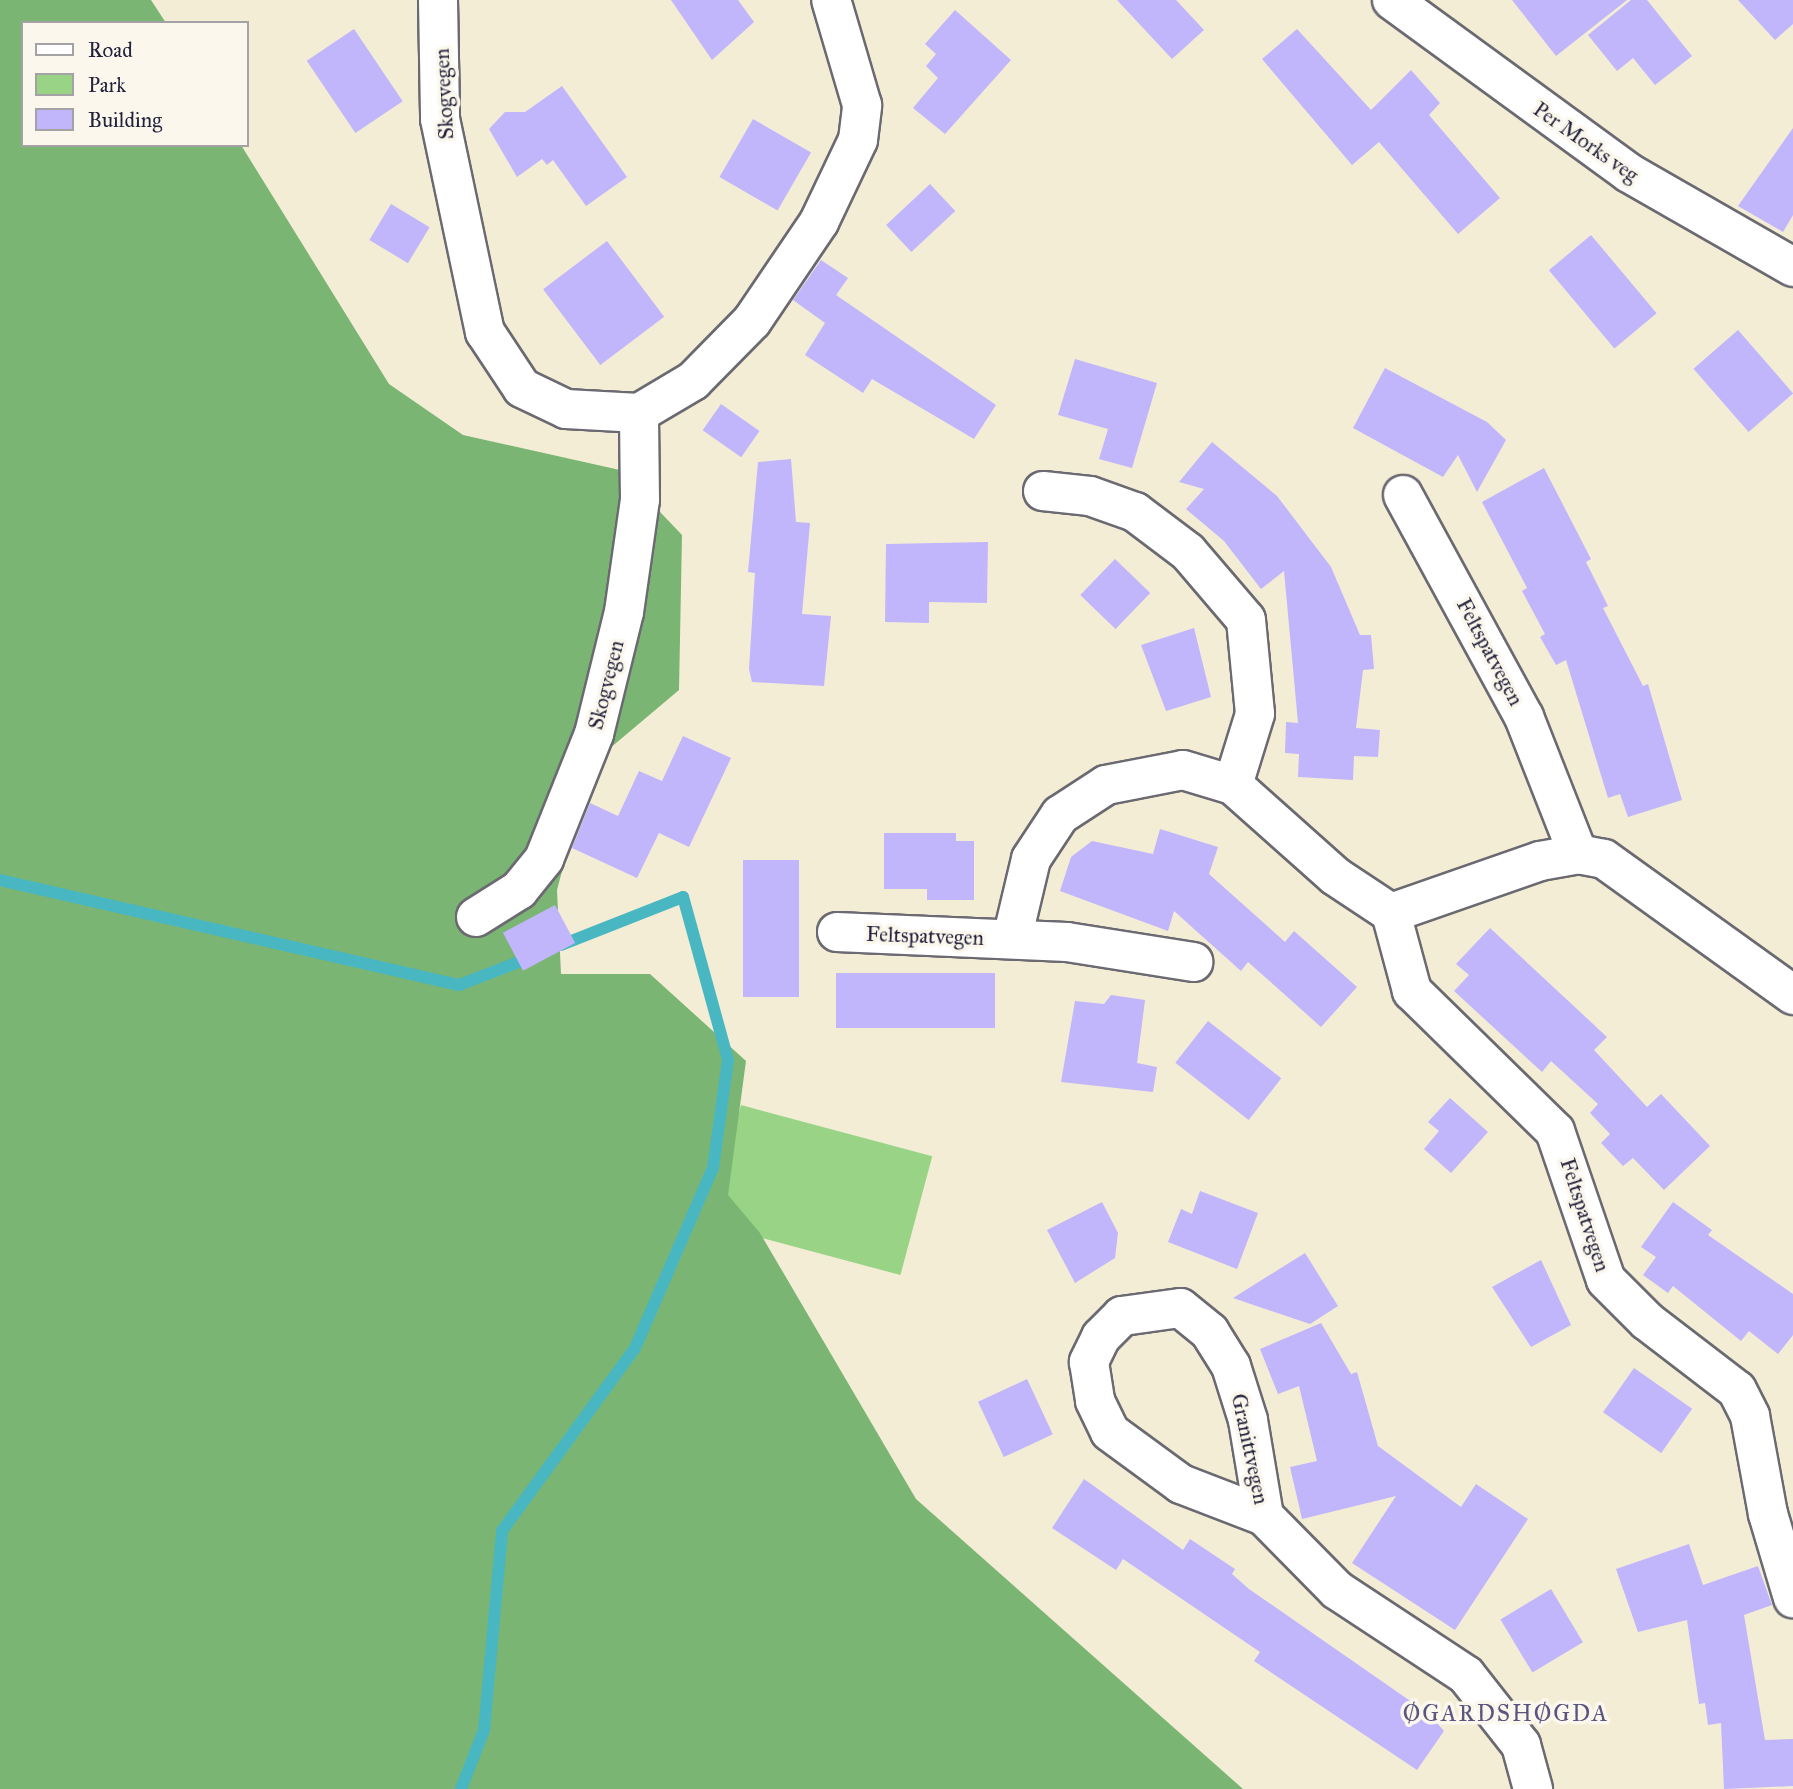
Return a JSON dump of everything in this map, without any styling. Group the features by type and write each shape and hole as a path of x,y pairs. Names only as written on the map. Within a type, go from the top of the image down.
{"street":[{"name":"Skogvegen","path":"438,0 440,119 485,332 522,388 566,409 639,413 640,500 624,612 594,734 544,859 519,890 476,917"},
{"path":"639,413 694,381 752,321 819,222 858,140 862,105 831,0"},
{"name":"Per Morks veg","path":"1392,0 1629,173 1793,267"},
{"path":"1043,491 1090,496 1135,512 1188,552 1246,620 1255,714 1233,785"},
{"name":"Feltspatvegen","path":"1403,495 1524,717 1578,854"},
{"name":"Feltspatvegen","path":"1012,939 1031,859 1060,815 1106,785 1139,775 1183,770 1233,785 1335,876 1391,913 1412,991 1555,1131 1606,1280 1647,1321 1737,1390 1751,1416 1768,1514 1793,1598"},
{"path":"1391,913 1540,861 1578,854 1604,859 1632,876 1793,995"},
{"name":"Feltspatvegen","path":"837,932 1012,939 1193,962"},
{"name":"Granittvegen","path":"1264,1516 1248,1420 1231,1366 1210,1332 1180,1308 1122,1316 1101,1337 1089,1362 1095,1401 1110,1432 1181,1484 1264,1516 1337,1590 1466,1675 1521,1745 1533,1789"}],"green space":[{"path":"0,0 151,0 165,21 21,21 21,147 242,147 389,384 463,435 620,470 682,535 679,690 590,765 557,890 561,974 650,974 746,1061 728,1195 760,1233 916,1499 1243,1789 0,1789"},
{"path":"741,1105 932,1156 900,1275 709,1224"}],"building":[{"path":"671,0 738,0 754,22 712,60"},
{"path":"1117,0 1176,0 1204,30 1172,59"},
{"path":"1512,0 1627,0 1556,56"},
{"path":"1631,0 1647,0 1692,56 1655,85 1633,58 1617,71 1588,35"},
{"path":"1738,0 1793,0 1793,24 1775,40"},
{"path":"955,10 1011,60 945,134 913,108 938,78 926,66 936,54 925,44"},
{"path":"354,29 403,101 355,133 307,61"},
{"path":"1297,29 1371,110 1411,70 1440,103 1429,115 1500,198 1458,234 1379,142 1352,165 1262,59"},
{"path":"562,86 627,177 586,206 553,160 547,165 542,159 517,177 489,129 505,112 525,112"},
{"path":"753,119 811,152 778,211 720,177"},
{"path":"1793,128 1793,215 1783,232 1738,206"},
{"path":"930,184 955,211 911,252 886,225"},
{"path":"391,204 430,227 408,263 369,240"},
{"path":"1591,235 1657,313 1614,348 1549,270"},
{"path":"607,241 664,317 600,365 543,289"},
{"path":"821,260 848,278 836,295 996,405 974,439 872,379 863,393 805,355 825,323 793,300"},
{"path":"1738,330 1793,393 1749,432 1693,369"},
{"path":"1075,359 1157,383 1132,468 1099,459 1108,429 1058,415"},
{"path":"1385,368 1487,422 1506,440 1477,492 1458,455 1443,477 1353,428"},
{"path":"721,404 760,431 741,457 703,430"},
{"path":"1212,442 1277,496 1331,567 1360,635 1371,635 1374,669 1363,670 1356,728 1380,730 1378,757 1354,756 1353,780 1298,777 1299,754 1285,753 1286,722 1298,723 1284,571 1261,589 1224,541 1186,509 1204,489 1179,482"},
{"path":"791,459 796,522 810,523 802,614 831,616 824,686 752,682 749,669 755,573 748,572 758,462"},
{"path":"1544,468 1591,559 1586,562 1608,606 1603,608 1643,686 1648,684 1682,800 1628,817 1620,794 1608,798 1566,660 1556,665 1540,637 1545,634 1522,591 1527,588 1482,502"},
{"path":"988,542 987,603 929,602 929,623 885,622 886,544"},
{"path":"1115,559 1150,593 1116,629 1080,595"},
{"path":"1194,628 1211,697 1166,711 1141,645"},
{"path":"683,736 731,758 689,847 659,833 637,878 572,848 590,803 618,816 639,771 662,781"},
{"path":"1160,829 1218,847 1209,874 1285,942 1294,931 1357,987 1321,1027 1248,962 1241,971 1174,911 1168,931 1060,891 1071,857 1092,841 1153,854"},
{"path":"884,833 956,833 956,841 974,841 974,900 927,900 927,889 884,889"},
{"path":"743,860 799,860 799,997 743,997"},
{"path":"555,905 575,943 523,971 503,933"},
{"path":"1490,928 1607,1037 1594,1050 1647,1107 1661,1094 1710,1146 1664,1190 1633,1158 1623,1166 1601,1143 1610,1134 1590,1113 1598,1104 1551,1061 1542,1072 1454,991 1469,975 1456,964"},
{"path":"836,973 995,973 995,1028 836,1028"},
{"path":"1111,995 1145,1000 1137,1063 1157,1067 1153,1092 1061,1082 1075,1001 1104,1004"},
{"path":"1208,1021 1281,1078 1249,1120 1175,1063"},
{"path":"1450,1098 1488,1132 1451,1173 1424,1149 1439,1131 1428,1122"},
{"path":"1200,1191 1258,1213 1237,1269 1168,1242 1181,1209 1192,1214"},
{"path":"1102,1202 1118,1233 1115,1258 1075,1283 1047,1230"},
{"path":"1673,1202 1712,1230 1708,1235 1793,1294 1793,1335 1778,1354 1749,1331 1741,1341 1673,1286 1668,1293 1643,1275 1656,1257 1641,1247"},
{"path":"1305,1253 1338,1306 1310,1324 1233,1298"},
{"path":"1541,1260 1571,1325 1531,1347 1492,1287"},
{"path":"1321,1323 1351,1374 1357,1372 1378,1446 1461,1507 1476,1484 1528,1519 1455,1630 1352,1563 1396,1496 1302,1519 1290,1467 1317,1461 1299,1386 1278,1394 1260,1349"},
{"path":"1634,1368 1692,1409 1661,1453 1603,1412"},
{"path":"1027,1379 1053,1434 1004,1457 978,1402"},
{"path":"1084,1479 1183,1550 1190,1539 1235,1569 1232,1574 1249,1589 1429,1714 1444,1731 1417,1770 1254,1661 1260,1652 1123,1559 1116,1570 1052,1528"},
{"path":"1689,1544 1703,1585 1758,1566 1772,1605 1744,1615 1765,1740 1793,1739 1793,1786 1724,1789 1721,1723 1708,1725 1705,1703 1699,1704 1687,1620 1638,1632 1616,1569"},
{"path":"1551,1589 1583,1642 1532,1673 1500,1619"}],"waterway":[{"path":"0,880 459,985 534,956"},
{"path":"461,1789 484,1730 502,1531 635,1348 713,1168 728,1060 683,897 561,945"}],"district":[{"name":"ØGARDSHØGDA","path":"1506,1713"}]}
